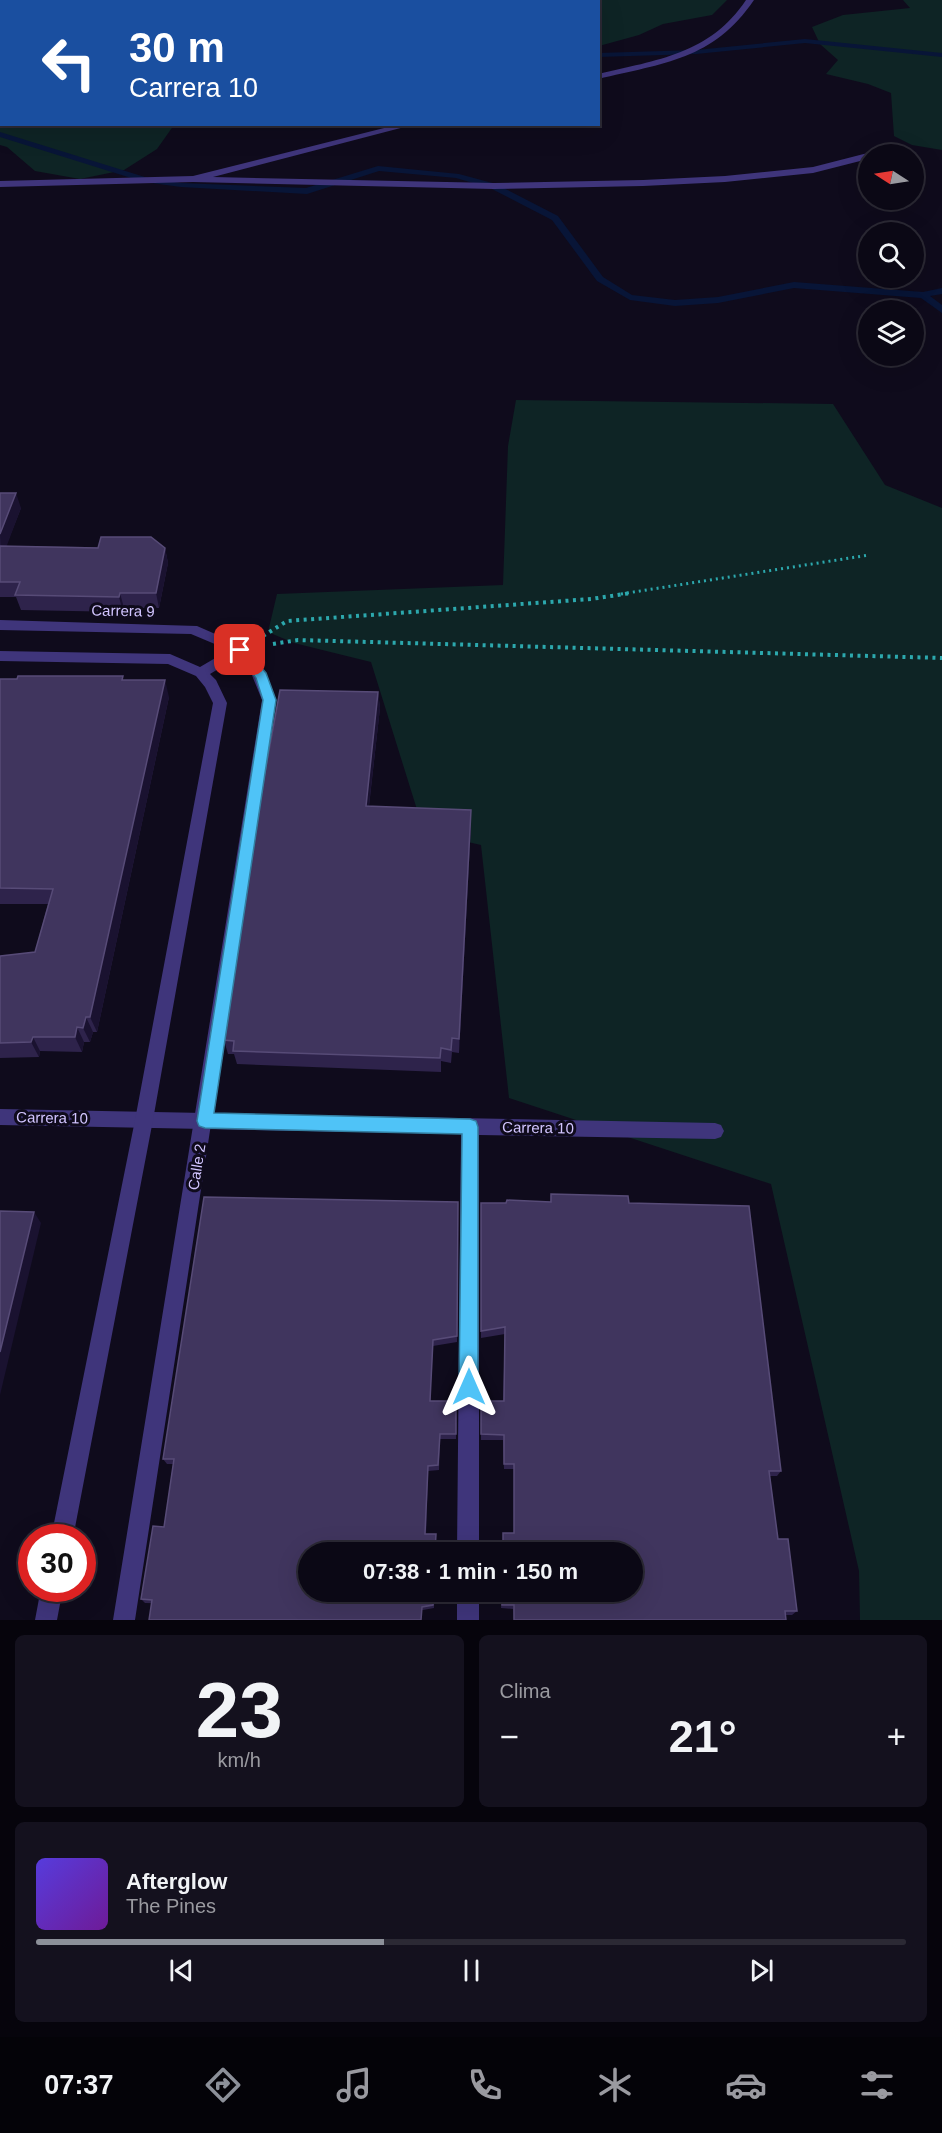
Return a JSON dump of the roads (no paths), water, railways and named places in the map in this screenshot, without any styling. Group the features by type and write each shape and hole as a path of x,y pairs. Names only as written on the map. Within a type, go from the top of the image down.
{"street":[{"path":"600,76 691,53 722,36 750,0"},
{"path":"193,179 404,126"},
{"path":"0,184 193,179 494,186 643,183 725,179 813,170 858,159"},
{"name":"Carrera 9","path":"0,625 192,629 219,638 240,650"},
{"path":"201,673 240,650"},
{"name":"Calle 2","path":"124,1620 205,1121 269,700 262,676 240,650"},
{"path":"0,656 170,659 201,673 211,684 220,703 144,1120 65,1524"},
{"name":"Carrera 10","path":"0,1117 715,1131"},
{"path":"468,1542 470,1127"},
{"path":"46,1620 49,1602"},
{"path":"468,1602 468,1620"}],"waterway":[{"path":"600,55 696,52 805,41 942,55"},
{"path":"0,134 147,180 181,185 307,191 378,168 456,176 493,186 555,218 600,279 630,297 675,303 718,300 794,285 923,295"},
{"path":"923,295 942,291"},
{"path":"923,295 942,310"}]}
